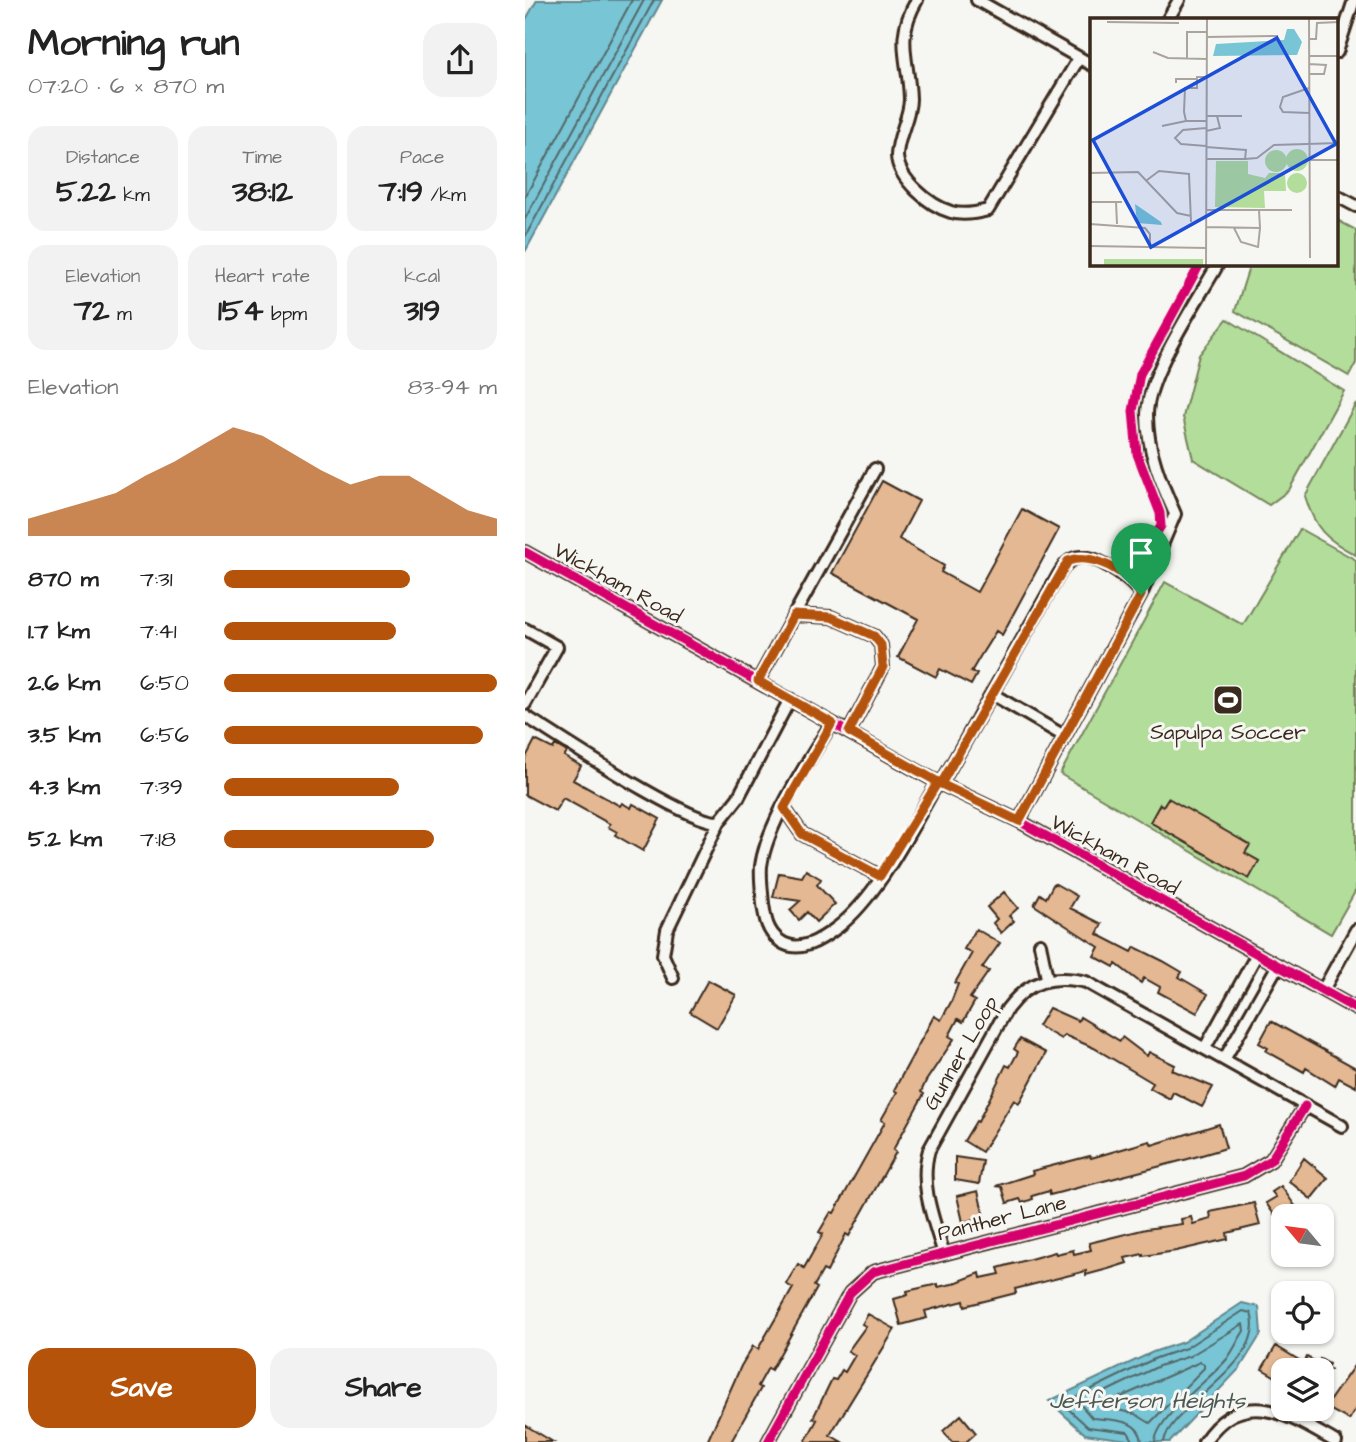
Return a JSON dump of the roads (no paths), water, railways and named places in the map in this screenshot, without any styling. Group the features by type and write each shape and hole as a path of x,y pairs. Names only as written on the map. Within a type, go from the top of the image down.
{"street":[{"path":"917,0 902,36 910,104 899,139 897,159 903,175 926,198 951,212 974,214 988,210 1079,58"},
{"path":"977,0 1090,64"},
{"path":"1169,18 1179,0"},
{"path":"1339,46 1354,0"},
{"path":"1339,197 1356,206"},
{"path":"1019,821 1141,595 1175,514 1157,473 1147,415 1156,376 1217,266"},
{"path":"758,681 875,469"},
{"name":"Wickham Road","path":"525,552 940,783 1019,821 1356,1009"},
{"path":"832,723 784,808 761,865 766,922 782,943 799,947 817,941 839,926 863,901 940,783 1068,561 1080,557 1090,558 1135,584 1141,595"},
{"path":"794,615 831,617 874,636 881,645 883,667 849,732"},
{"path":"525,704 557,647 526,632"},
{"path":"992,694 1064,736"},
{"path":"673,978 663,955 667,930 719,822 739,797 790,699"},
{"path":"525,716 659,798 708,823 719,822"},
{"path":"784,808 802,834 880,876"},
{"path":"1323,990 1356,930"},
{"path":"1040,944 1047,978 1069,978 1086,982 1342,1126"},
{"path":"1205,1048 1257,954"},
{"path":"1225,1058 1278,965"},
{"name":"Gunner Loop","path":"943,1251 926,1190 925,1174 929,1150 1007,1009 1025,989 1047,978"},
{"name":"Panther Lane","path":"768,1442 856,1284 884,1267 1244,1176 1271,1160 1305,1106"},
{"path":"1204,1442 1221,1421 1232,1415 1261,1408 1276,1411 1336,1442"}],"water":[{"path":"537,0 662,0 525,252 525,21"},
{"name":"Jefferson Heights","path":"1242,1303 1259,1307 1261,1334 1240,1368 1170,1442 1142,1442 1085,1434 1049,1401 1153,1352 1183,1342"}],"place":[{"name":"Sapulpa Soccer","path":"1228,700"}]}
